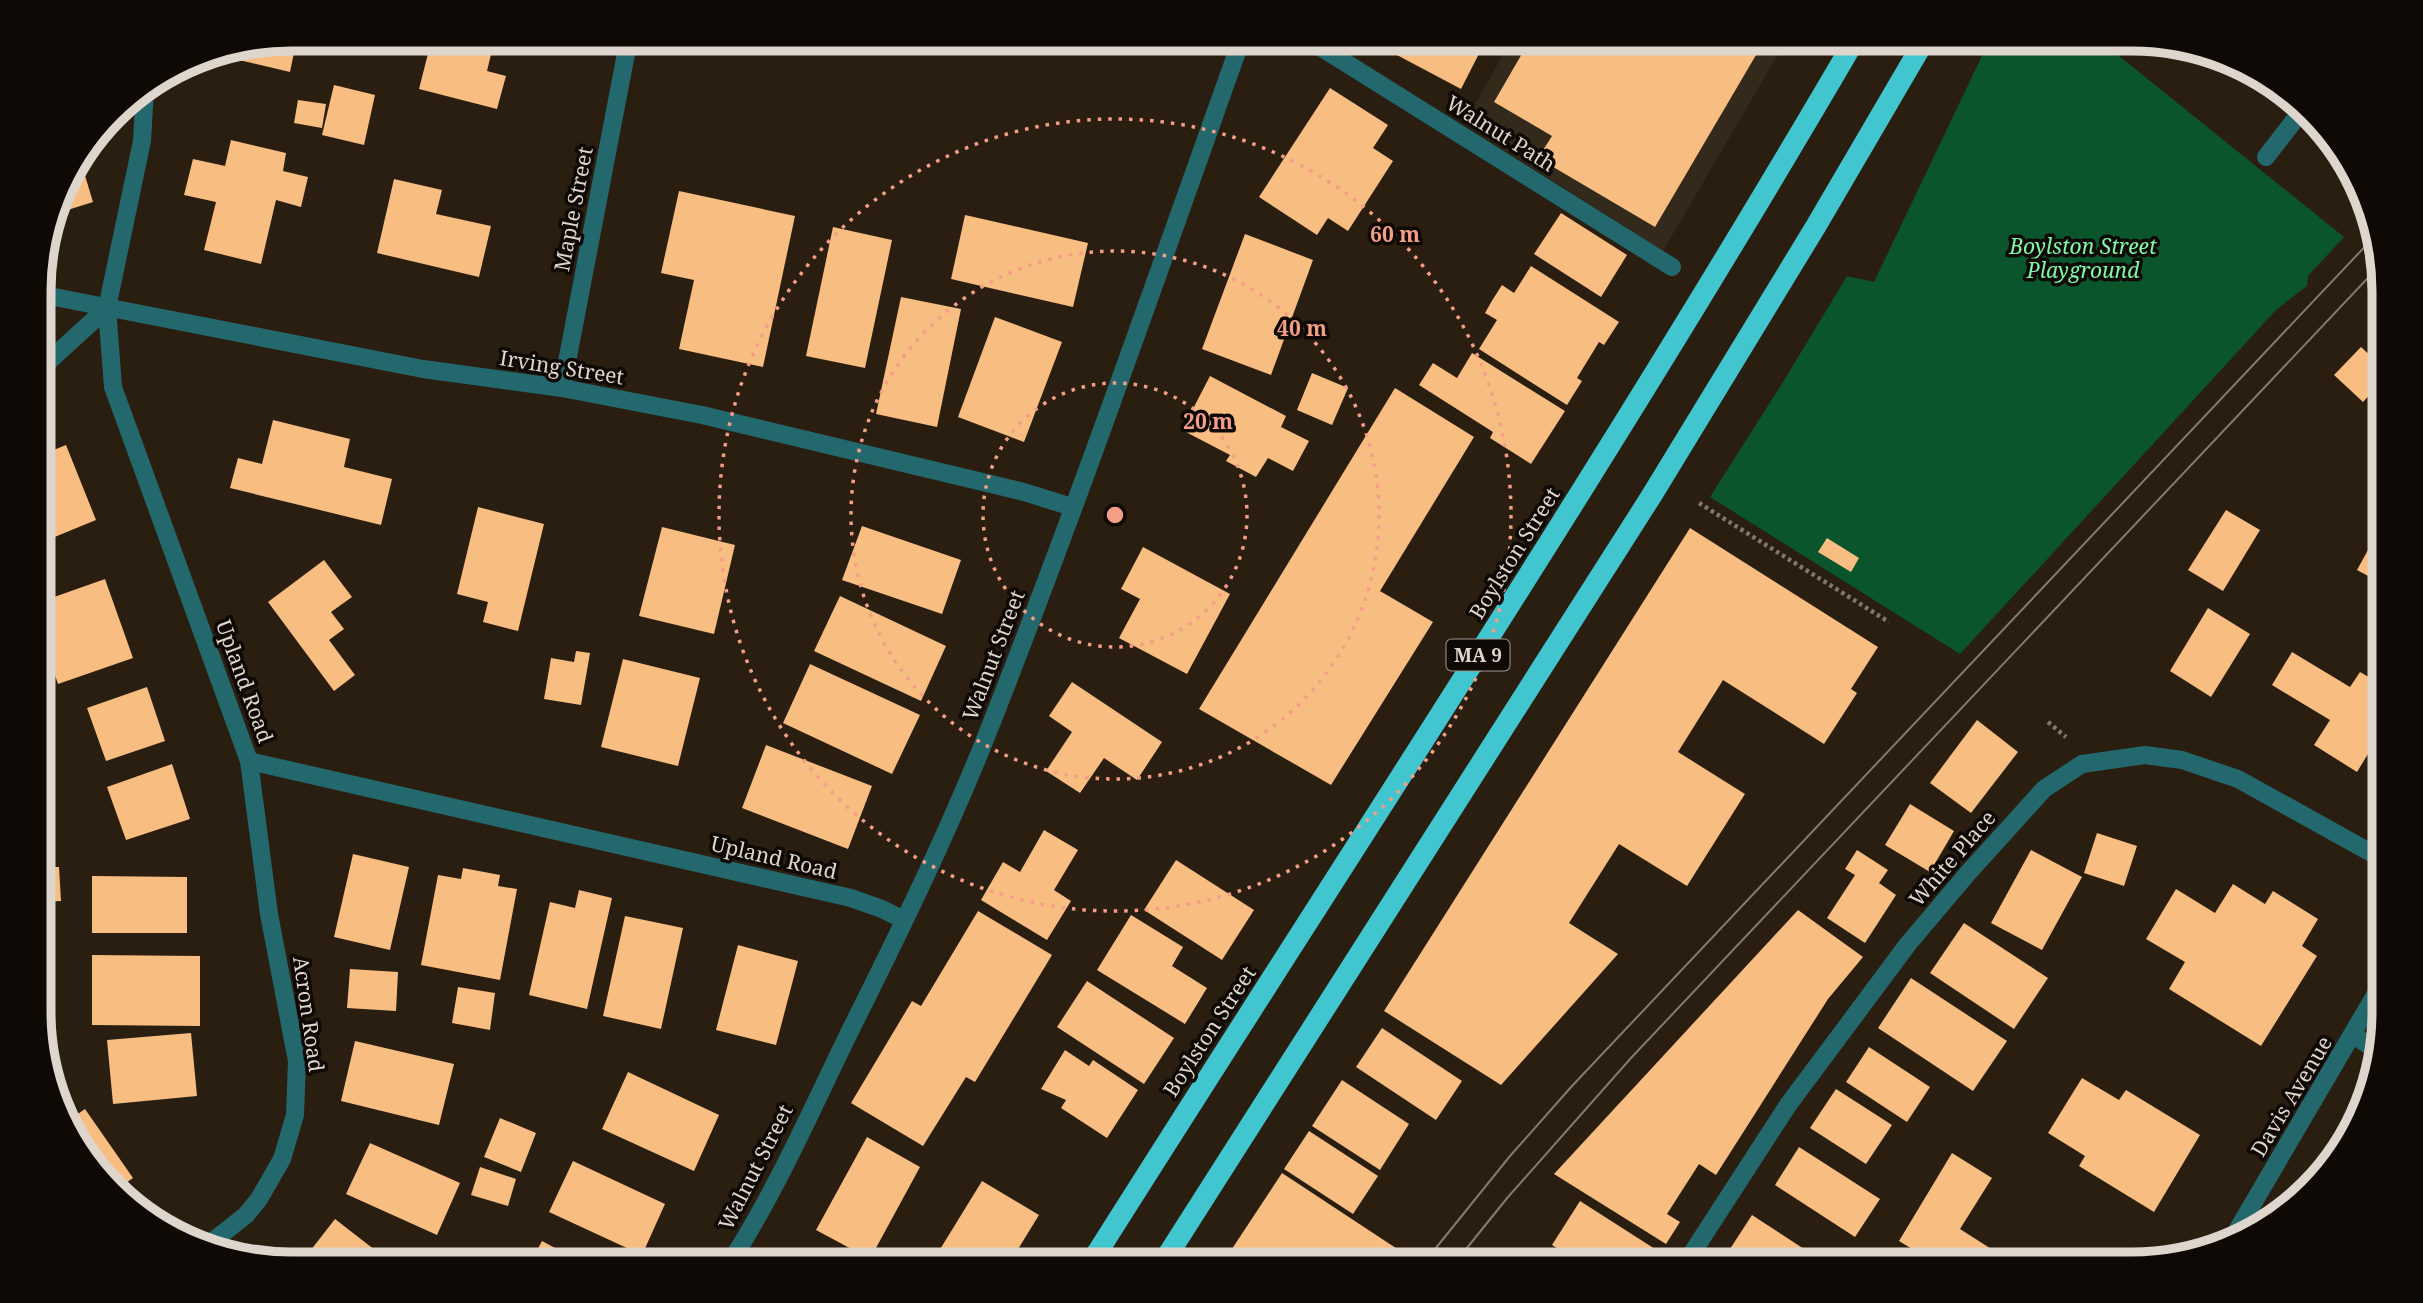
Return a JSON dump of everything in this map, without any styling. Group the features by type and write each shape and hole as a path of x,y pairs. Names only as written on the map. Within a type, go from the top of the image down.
{"highway":[{"name":"Boylston Street","path":"1098,1252 1566,517 1694,310 1848,51"},
{"name":"MA 9","path":"1170,1252 1652,495 1816,226 1918,51"}],"street":[{"name":"Maple Street","path":"562,388 627,51"},
{"name":"Walnut Street","path":"736,1252 774,1184 904,920 984,741 1072,508 1237,51"},
{"name":"Walnut Path","path":"1327,51 1672,267"},
{"name":"Upland Road","path":"144,101 142,141 107,308 113,387 249,761 851,898 904,920"},
{"path":"2266,157 2297,117"},
{"name":"Irving Street","path":"51,296 423,369 562,388 715,419 1024,492 1072,508"},
{"path":"51,359 107,308"},
{"name":"White Place","path":"1693,1252 1788,1105 1908,944 2044,789 2082,764 2145,755 2182,760 2238,779 2372,853"},
{"name":"Acron Road","path":"216,1239 233,1227 259,1199 282,1159 295,1115 297,1060 270,914 249,761"},
{"name":"Davis Avenue","path":"2240,1226 2372,1001"},
{"path":"2353,1035 2369,1046"}],"path":[{"path":"1699,503 1889,622"}],"shaded area":[{"path":"1505,51 1780,51 1663,251 1464,124"}],"green space":[{"name":"Boylston Street Playground","path":"1984,51 2113,51 2344,237 2308,276 2307,286 2277,309 1960,654 1710,497 1847,276 1874,282"}],"building":[{"path":"294,51 290,72 239,60 240,56 244,55"},
{"path":"429,51 492,51 487,71 506,76 497,109 419,89"},
{"path":"1396,51 1480,51 1461,89 1395,54"},
{"path":"1523,51 1758,51 1655,227 1538,158 1552,136 1494,102"},
{"path":"334,85 375,95 364,145 322,135"},
{"path":"1330,88 1388,125 1373,148 1393,161 1348,231 1328,218 1317,235 1259,197"},
{"path":"298,100 326,104 322,128 294,123"},
{"path":"231,140 286,153 283,171 308,177 301,207 276,200 261,264 204,250 216,202 184,195 193,159 225,166"},
{"path":"83,170 93,202 65,211"},
{"path":"394,179 442,190 436,214 491,226 479,277 377,253"},
{"path":"679,191 795,216 763,367 679,349 694,280 661,273"},
{"path":"1561,213 1627,255 1601,297 1534,254"},
{"path":"965,215 1088,243 1073,307 951,279"},
{"path":"833,227 892,240 865,368 806,356"},
{"path":"1245,234 1313,260 1271,375 1202,349"},
{"path":"1531,266 1619,322 1604,345 1599,342 1577,378 1582,381 1567,405 1479,349 1497,320 1485,313 1493,299 1502,285 1514,293"},
{"path":"901,297 961,309 937,427 876,414"},
{"path":"995,317 1062,342 1024,442 958,417"},
{"path":"2361,347 2372,357 2372,392 2363,402 2334,375"},
{"path":"1472,353 1565,411 1531,464 1490,438 1493,432 1419,385 1433,363 1457,378"},
{"path":"1312,373 1348,388 1332,425 1297,410"},
{"path":"1210,376 1286,416 1281,427 1309,441 1293,471 1268,458 1256,477 1226,461 1230,455 1182,430"},
{"path":"1395,388 1474,437 1380,591 1433,622 1331,785 1199,709"},
{"path":"273,420 350,439 344,467 392,479 381,525 230,488 238,458 262,464"},
{"path":"66,445 96,520 51,538 51,451"},
{"path":"478,507 544,524 518,631 483,622 488,602 457,594"},
{"path":"2226,510 2260,530 2223,591 2188,570"},
{"path":"862,526 961,560 942,614 842,580"},
{"path":"662,527 735,545 714,634 639,616"},
{"path":"1690,528 1878,647 1851,689 1857,693 1824,744 1723,680 1678,752 1745,794 1687,886 1619,844 1569,923 1618,954 1501,1085 1384,1011"},
{"path":"1827,538 1859,558 1851,572 1818,552"},
{"path":"2372,543 2372,578 2357,570"},
{"path":"1143,547 1230,594 1187,674 1119,638 1140,599 1121,589"},
{"path":"324,560 352,597 331,612 344,629 329,640 355,675 334,691 268,602"},
{"path":"105,579 133,658 58,684 51,664 51,598"},
{"path":"840,596 946,646 921,701 814,651"},
{"path":"2208,608 2250,634 2211,697 2170,671"},
{"path":"576,651 590,653 581,705 544,699 551,658 574,662"},
{"path":"2292,652 2350,687 2360,672 2372,679 2372,750 2357,772 2314,745 2330,720 2272,685"},
{"path":"623,659 700,678 678,766 601,747"},
{"path":"810,664 920,715 892,774 783,723"},
{"path":"1072,682 1162,742 1137,780 1104,758 1080,793 1046,771 1072,732 1049,716"},
{"path":"147,687 165,741 106,761 87,708"},
{"path":"1977,720 2018,752 1971,813 1930,783"},
{"path":"766,745 872,786 848,849 742,808"},
{"path":"172,764 190,819 126,840 107,787"},
{"path":"1910,804 1954,831 1930,872 1885,845"},
{"path":"1044,830 1078,850 1054,890 1071,901 1047,940 981,900 1003,862 1020,872"},
{"path":"2097,833 2137,846 2124,886 2084,873"},
{"path":"1857,850 1888,870 1879,883 1896,895 1865,943 1827,918 1855,875 1845,869"},
{"path":"2031,850 2082,877 2042,950 1991,923"},
{"path":"353,854 409,867 390,950 334,937"},
{"path":"1176,860 1254,910 1222,960 1144,910"},
{"path":"51,867 59,867 61,901 51,901"},
{"path":"463,868 500,875 498,886 517,889 500,980 421,965 438,875 461,879"},
{"path":"92,876 187,877 187,933 92,933"},
{"path":"2233,884 2265,904 2273,891 2318,919 2302,946 2317,956 2261,1046 2169,989 2185,962 2146,939 2176,889 2215,913"},
{"path":"579,890 612,898 587,1009 529,995 550,902 575,908"},
{"path":"1798,910 1863,957 1828,999 1716,1175 1699,1164 1667,1214 1680,1222 1666,1244 1554,1174"},
{"path":"978,911 1052,955 975,1082 966,1077 923,1146 851,1103 912,1001 921,1006"},
{"path":"1131,915 1183,947 1172,966 1207,988 1185,1024 1097,970"},
{"path":"625,916 683,928 661,1029 603,1016"},
{"path":"1964,923 2048,978 2014,1029 1930,973"},
{"path":"738,945 798,961 776,1045 716,1030"},
{"path":"92,955 200,956 200,1026 92,1025"},
{"path":"350,969 398,972 396,1011 347,1008"},
{"path":"1911,978 2007,1041 1973,1091 1878,1028"},
{"path":"1087,981 1174,1038 1144,1084 1057,1027"},
{"path":"458,987 495,993 490,1030 452,1023"},
{"path":"1382,1028 1462,1081 1436,1120 1356,1067"},
{"path":"191,1033 197,1096 113,1104 107,1040"},
{"path":"355,1041 454,1064 439,1125 341,1101"},
{"path":"1869,1047 1930,1087 1907,1122 1846,1082"},
{"path":"1065,1050 1089,1066 1093,1060 1138,1090 1107,1138 1061,1108 1066,1100 1041,1089"},
{"path":"628,1072 719,1115 694,1171 602,1129"},
{"path":"2082,1078 2119,1100 2126,1090 2200,1135 2154,1212 2079,1166 2085,1156 2048,1133"},
{"path":"1342,1080 1409,1124 1380,1170 1312,1126"},
{"path":"1836,1089 1892,1125 1866,1164 1810,1128"},
{"path":"85,1109 133,1178 124,1184 110,1170 91,1145 75,1116"},
{"path":"500,1118 536,1133 521,1172 484,1157"},
{"path":"1309,1131 1378,1176 1353,1214 1284,1169"},
{"path":"867,1137 920,1167 874,1252 857,1252 816,1230"},
{"path":"370,1143 460,1183 437,1235 346,1194"},
{"path":"1799,1147 1880,1199 1855,1237 1775,1185"},
{"path":"1952,1153 1992,1178 1960,1229 1996,1252 1917,1252 1899,1241"},
{"path":"573,1161 665,1204 643,1252 636,1252 549,1212"},
{"path":"480,1167 516,1179 508,1206 471,1195"},
{"path":"1282,1173 1402,1252 1230,1252"},
{"path":"982,1181 1039,1215 1016,1252 938,1252"},
{"path":"1580,1201 1655,1249 1653,1252 1563,1252 1552,1245"},
{"path":"1752,1215 1809,1252 1728,1252"},
{"path":"335,1219 378,1252 309,1252"},
{"path":"542,1241 563,1252 536,1252"}],"tram line":[{"path":"1433,1252 1510,1156 1572,1086 2367,244"},
{"path":"1464,1252 1508,1197 1631,1058 2371,275"}]}
